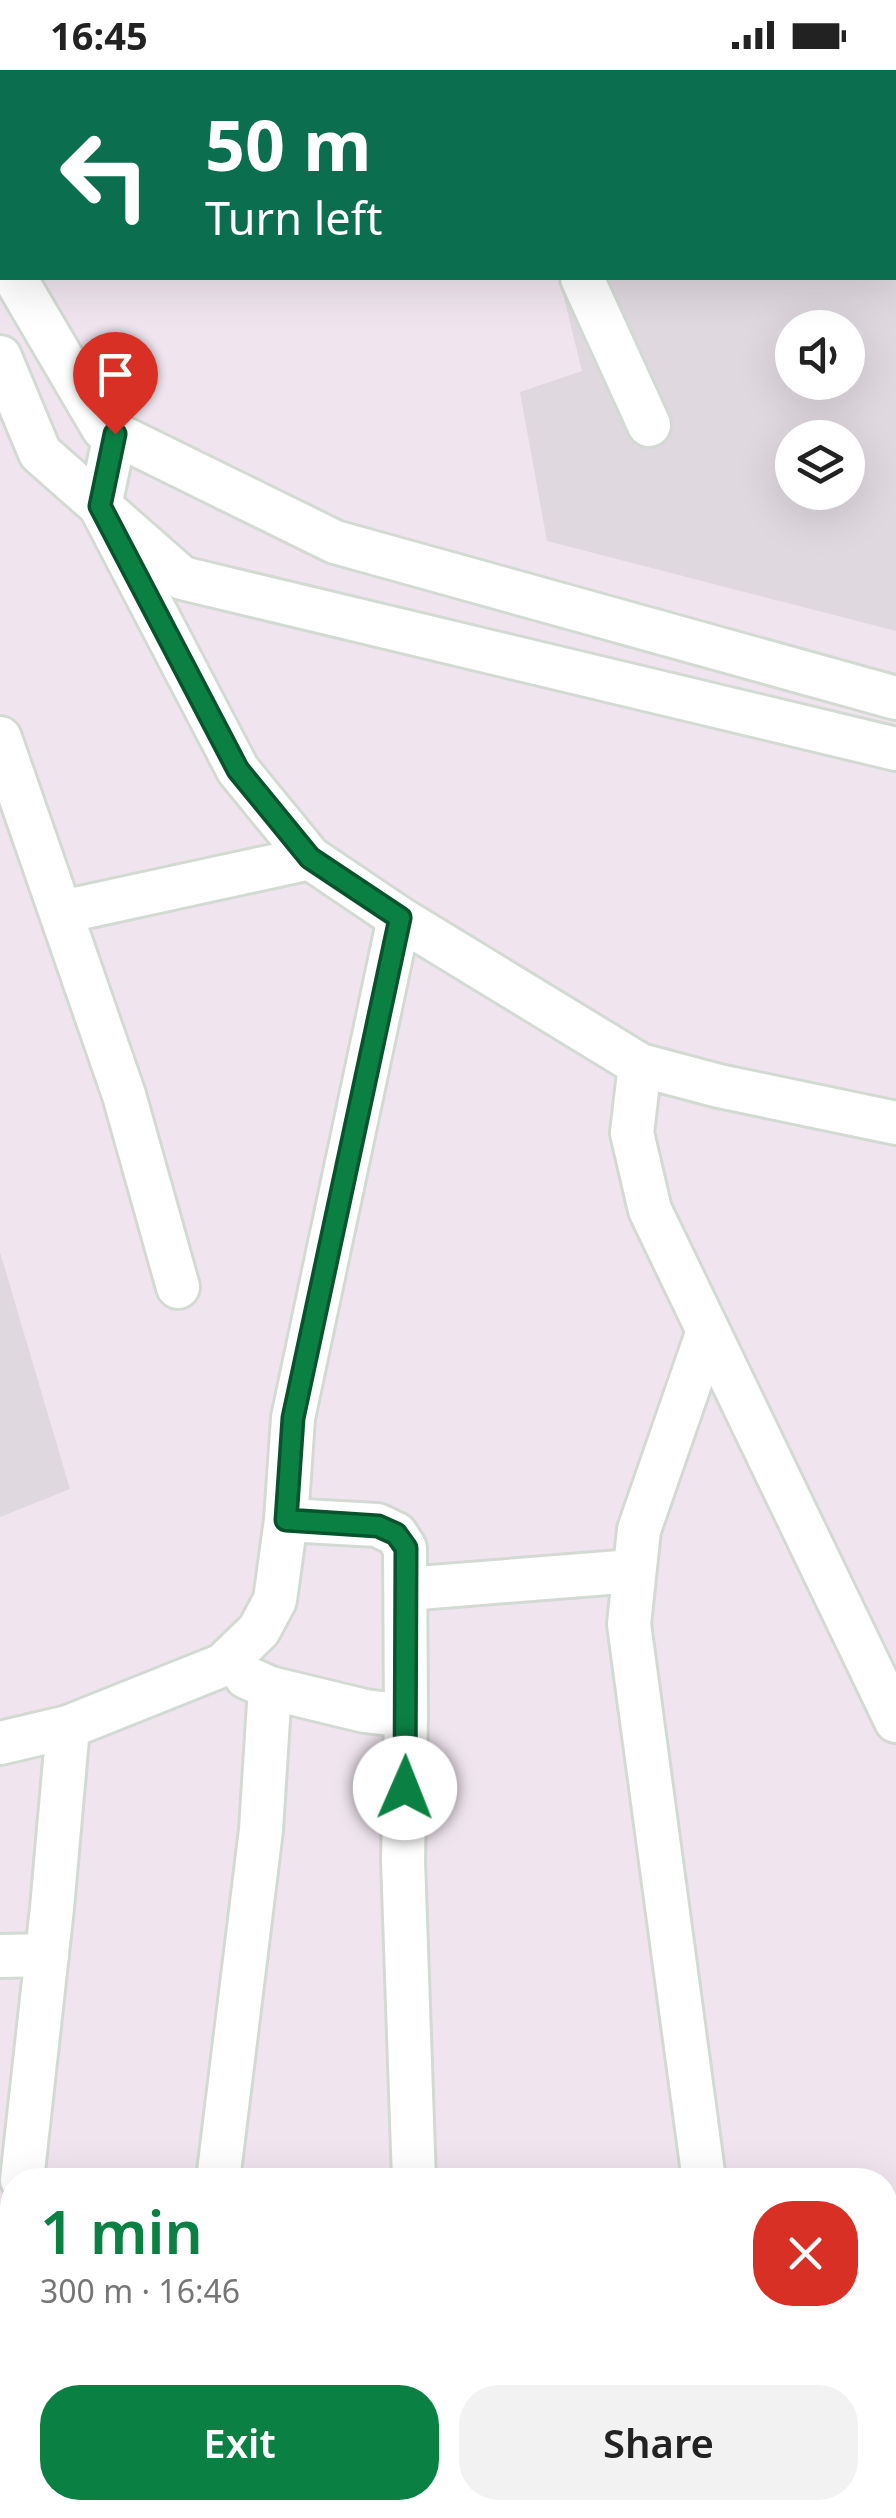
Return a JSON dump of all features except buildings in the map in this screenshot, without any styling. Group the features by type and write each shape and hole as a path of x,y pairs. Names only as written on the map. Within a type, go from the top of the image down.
{"street":[{"path":"16,280 103,428 335,542 896,698"},
{"path":"583,280 648,425"},
{"path":"0,357 40,452 182,578 896,749"},
{"path":"115,434 100,506 238,770 310,858 400,918 640,1065 719,1086 896,1123"},
{"path":"0,738 124,1095 178,1287"},
{"path":"62,912 310,858"},
{"path":"0,1743 68,1728 223,1666 259,1630 274,1600 286,1520 293,1418 400,918"},
{"path":"640,1065 632,1133 650,1210 896,1721"},
{"path":"702,2168 629,1624 639,1530 708,1331"},
{"path":"286,1520 378,1526 396,1534 406,1548 403,1860 414,2168"},
{"path":"406,1588 633,1570"},
{"path":"223,1666 270,1688 365,1711 406,1716"},
{"path":"220,2168 262,1830 270,1688"},
{"path":"21,2168 15,2109 47,1956 68,1728"},
{"path":"0,1956 47,1956"}],"shaded area":[{"path":"559,280 896,280 896,631 547,541 520,392 582,371"},
{"path":"0,1252 70,1489 0,1517"}],"route":[{"path":"115,434 100,506 238,770 310,858 400,918 293,1418 286,1520 378,1526 396,1534 406,1548 405,1788"}]}
